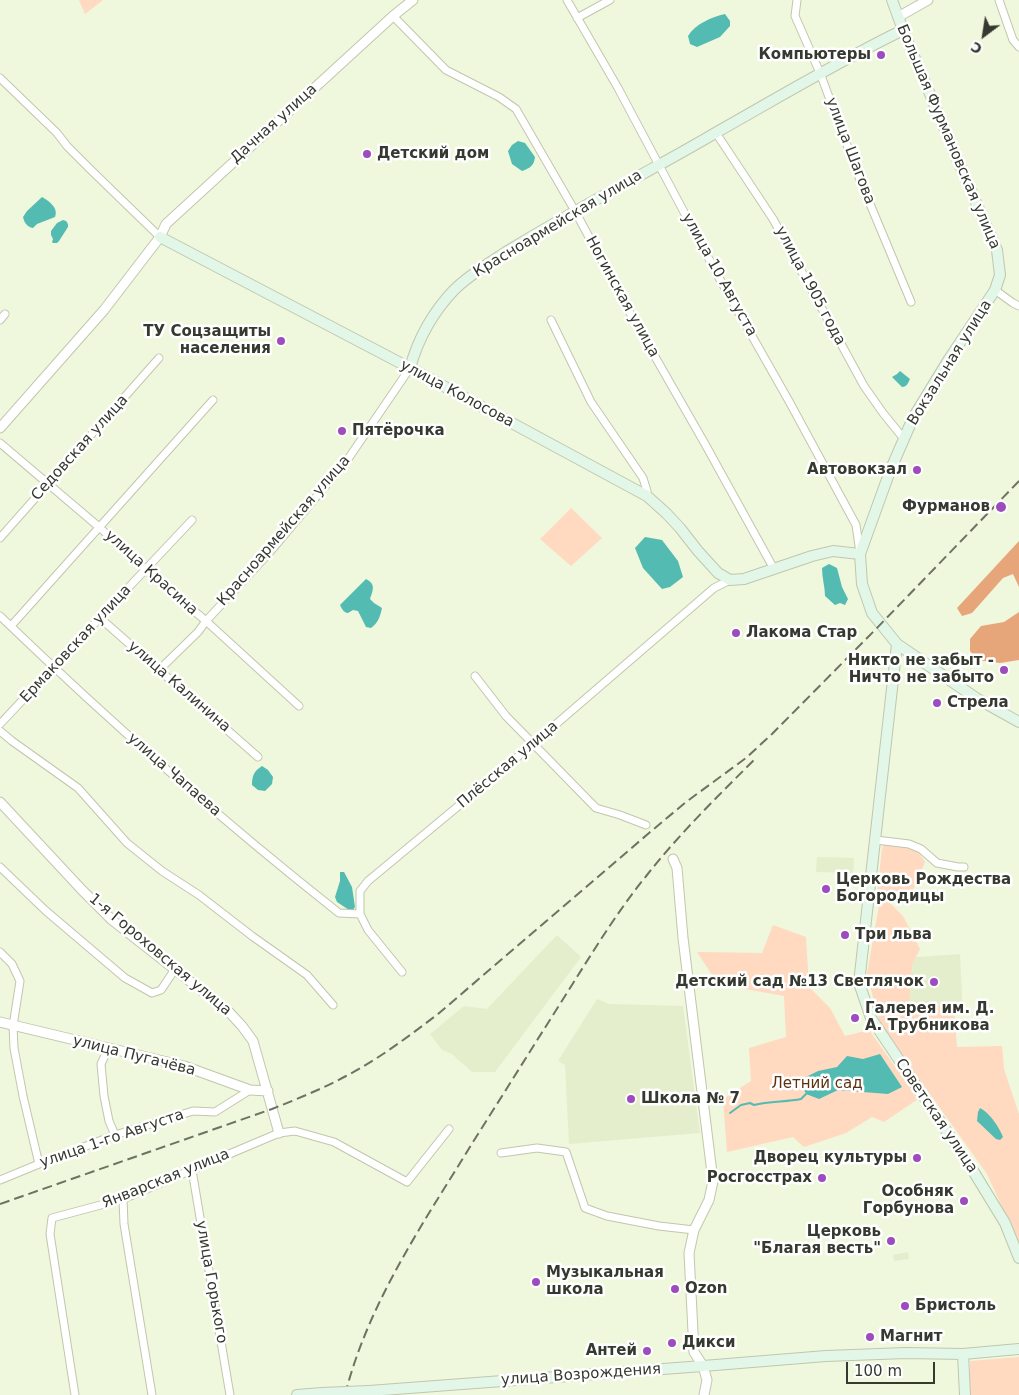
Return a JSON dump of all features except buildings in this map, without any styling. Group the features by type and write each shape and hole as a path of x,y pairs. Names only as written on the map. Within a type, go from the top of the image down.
{"main road":[{"name":"Большая Фурмановская улица","path":"892,0 964,176 997,250 1000,275"},
{"name":"Красноармейская улица","path":"410,368 423,333 454,290 470,276 575,211 716,133 820,72 903,30"},
{"name":"улица Колосова","path":"160,236 647,496 680,528 718,573 730,580"},
{"name":"Вокзальная улица","path":"1000,275 995,290 949,359 913,418 890,471 860,554 862,584 872,613 897,644 976,698 1019,722"},
{"path":"730,580 744,579 812,556 833,551 860,554"},
{"name":"Советская улица","path":"897,644 859,983 871,1018 972,1169 1005,1224 1019,1258"},
{"name":"улица Возрождения","path":"297,1395 826,1356 906,1353 963,1354 1019,1349"},
{"path":"963,1354 964,1395"}],"street":[{"name":"Дачная улица","path":"0,428 104,310 160,236 166,224 393,16 413,0"},
{"name":"улица 10 Августа","path":"567,0 660,164 718,276 856,525 860,554"},
{"path":"577,18 610,0"},
{"name":"улица Шагова","path":"797,0 795,16 820,72 860,180 911,302"},
{"path":"898,17 928,0"},
{"path":"999,0 1013,40 1019,47"},
{"name":"Ногинская улица","path":"393,16 446,70 499,97 516,109 575,211 774,569"},
{"path":"0,78 93,172 160,236"},
{"name":"улица 1905 года","path":"716,133 773,219 864,386 904,439"},
{"path":"995,290 1019,306"},
{"path":"552,320 591,402 643,478 647,496"},
{"name":"Седовская улица","path":"0,538 159,358"},
{"name":"Красноармейская улица","path":"160,669 198,632 270,553 348,459 410,368"},
{"path":"10,626 213,400"},
{"name":"улица Красина","path":"0,442 100,527 299,706"},
{"name":"Ермаковская улица","path":"0,724 192,520"},
{"name":"Плёсская улица","path":"360,914 360,891 368,880 533,744 714,588 730,580"},
{"name":"улица Чапаева","path":"0,616 105,715 235,830 339,914 360,914"},
{"name":"улица Калинина","path":"100,618 258,757"},
{"path":"475,676 506,716 596,808 646,825"},
{"path":"0,731 78,788 127,843 162,871 307,975 333,1005"},
{"name":"1-я Гороховская улица","path":"0,802 112,920 229,1012 242,1026 253,1041 279,1132"},
{"path":"876,840 909,844 921,849 937,863 964,867"},
{"path":"673,859 677,868 683,938 713,1181 708,1200 694,1230 689,1253 694,1352 703,1366 707,1380 704,1395"},
{"path":"0,867 53,918 125,978 141,988 152,993 161,990 176,969"},
{"path":"360,914 368,930 402,972"},
{"path":"0,952 12,964 20,981 13,1026 14,1048 39,1164"},
{"name":"улица Пугачёва","path":"0,1022 184,1066 250,1090 268,1091"},
{"path":"108,1049 101,1064 104,1096 109,1121 115,1136"},
{"name":"улица 1-го Августа","path":"0,1180 115,1136 193,1111 216,1112 250,1090"},
{"path":"279,1132 295,1131 334,1142 407,1182 448,1129"},
{"name":"Январская улица","path":"75,1395 50,1234 52,1218 123,1199 279,1132"},
{"path":"501,1153 537,1148 566,1152 585,1208 607,1216 659,1226 694,1230"},
{"name":"улица Горького","path":"192,1170 230,1395"},
{"path":"123,1199 124,1224 152,1395"}],"shaded area":[{"path":"1019,541 1019,587 1013,574 1003,578 972,613 962,616 957,608"},
{"path":"1019,612 1019,660 1000,663 977,660 970,651 970,639 981,626 1004,622"},
{"path":"817,857 854,858 853,873 816,872"},
{"path":"557,935 581,957 495,1072 472,1072 452,1054 442,1050 430,1034 464,1006 487,1009"},
{"name":"Детский сад №13 Светлячок","path":"960,954 963,1015 915,1019 909,1006 905,958"},
{"name":"Школа № 7","path":"597,999 609,1004 683,1006 700,1133 569,1144 565,1065 558,1061"},
{"path":"908,1252 909,1259 894,1261 893,1255"}],"green space":[{"path":"79,0 103,0 85,14"},
{"path":"571,508 602,538 571,566 540,539"},
{"path":"884,843 904,845 917,850 925,862 910,897 877,893"},
{"path":"881,894 903,916 920,949 912,965 909,1004 954,1007 957,1047 1002,1046 1004,1069 1019,1114 1019,1244 987,1174 880,1024 867,974"},
{"name":"Летний сад","path":"773,925 806,937 809,987 830,1008 845,1036 869,1030 918,1099 884,1122 872,1117 846,1133 804,1147 793,1137 727,1152 723,1099 751,1081 749,1048 786,1037 784,996 718,984 697,952 762,953"},
{"path":"1019,1357 1019,1395 970,1395 970,1361"}],"water":[{"path":"725,14 730,21 730,26 720,37 697,47 690,44 688,36 695,28 709,19"},
{"path":"518,141 525,143 535,157 534,163 522,171 512,164 508,151"},
{"path":"42,197 50,203 56,214 55,217 37,224 33,228 26,224 23,217"},
{"path":"63,220 66,221 68,227 59,241 53,243 51,231 57,223"},
{"path":"900,371 910,379 904,387 892,377"},
{"path":"645,537 662,540 678,561 683,577 670,587 662,589 643,568 635,548"},
{"path":"829,564 837,568 842,587 848,599 845,605 840,603 835,605 825,596 822,568"},
{"path":"366,579 371,583 373,590 370,599 382,608 378,620 371,628 366,627 358,611 353,610 347,613 340,605"},
{"path":"262,766 273,777 272,784 265,791 258,790 252,785 254,774"},
{"path":"340,872 344,872 352,887 355,907 353,910 349,910 337,902 335,897 340,881"},
{"path":"880,1054 902,1087 888,1094 838,1090 819,1099 806,1094 800,1080 818,1071 837,1067 847,1056 863,1059"},
{"path":"980,1108 997,1125 1003,1137 1000,1140 996,1139 977,1121"}],"waterway":[{"path":"730,1113 741,1105 801,1099 806,1094"}],"railway":[{"path":"0,1204 272,1109 337,1081 394,1047 438,1014 686,802 746,758 875,630 1019,481"},
{"path":"345,1395 355,1361 368,1328 399,1264 594,950 625,904 660,859 700,814 757,757"}],"place":[{"name":"Компьютеры","path":"881,55"},
{"name":"Детский дом","path":"367,154"},
{"name":"ТУ Соцзащиты населения","path":"281,341"},
{"name":"Пятёрочка","path":"342,431"},
{"name":"Автовокзал","path":"917,470"},
{"name":"Фурманов","path":"1001,507"},
{"name":"Лакома Стар","path":"736,633"},
{"name":"Никто не забыт - Ничто не забыто","path":"1004,670"},
{"name":"Стрела","path":"937,703"},
{"name":"Церковь Рождества Богородицы","path":"826,889"},
{"name":"Три льва","path":"845,935"},
{"name":"Детский сад №13 Светлячок","path":"934,982"},
{"name":"Галерея им. Д. А. Трубникова","path":"855,1018"},
{"name":"Школа № 7","path":"631,1099"},
{"name":"Дворец культуры","path":"917,1158"},
{"name":"Росгосстрах","path":"822,1178"},
{"name":"Особняк Горбунова","path":"964,1201"},
{"name":"Церковь \"Благая весть\"","path":"891,1241"},
{"name":"Музыкальная школа","path":"536,1282"},
{"name":"Ozon","path":"675,1289"},
{"name":"Бристоль","path":"905,1306"},
{"name":"Магнит","path":"870,1337"},
{"name":"Дикси","path":"672,1343"},
{"name":"Антей","path":"647,1351"}]}
